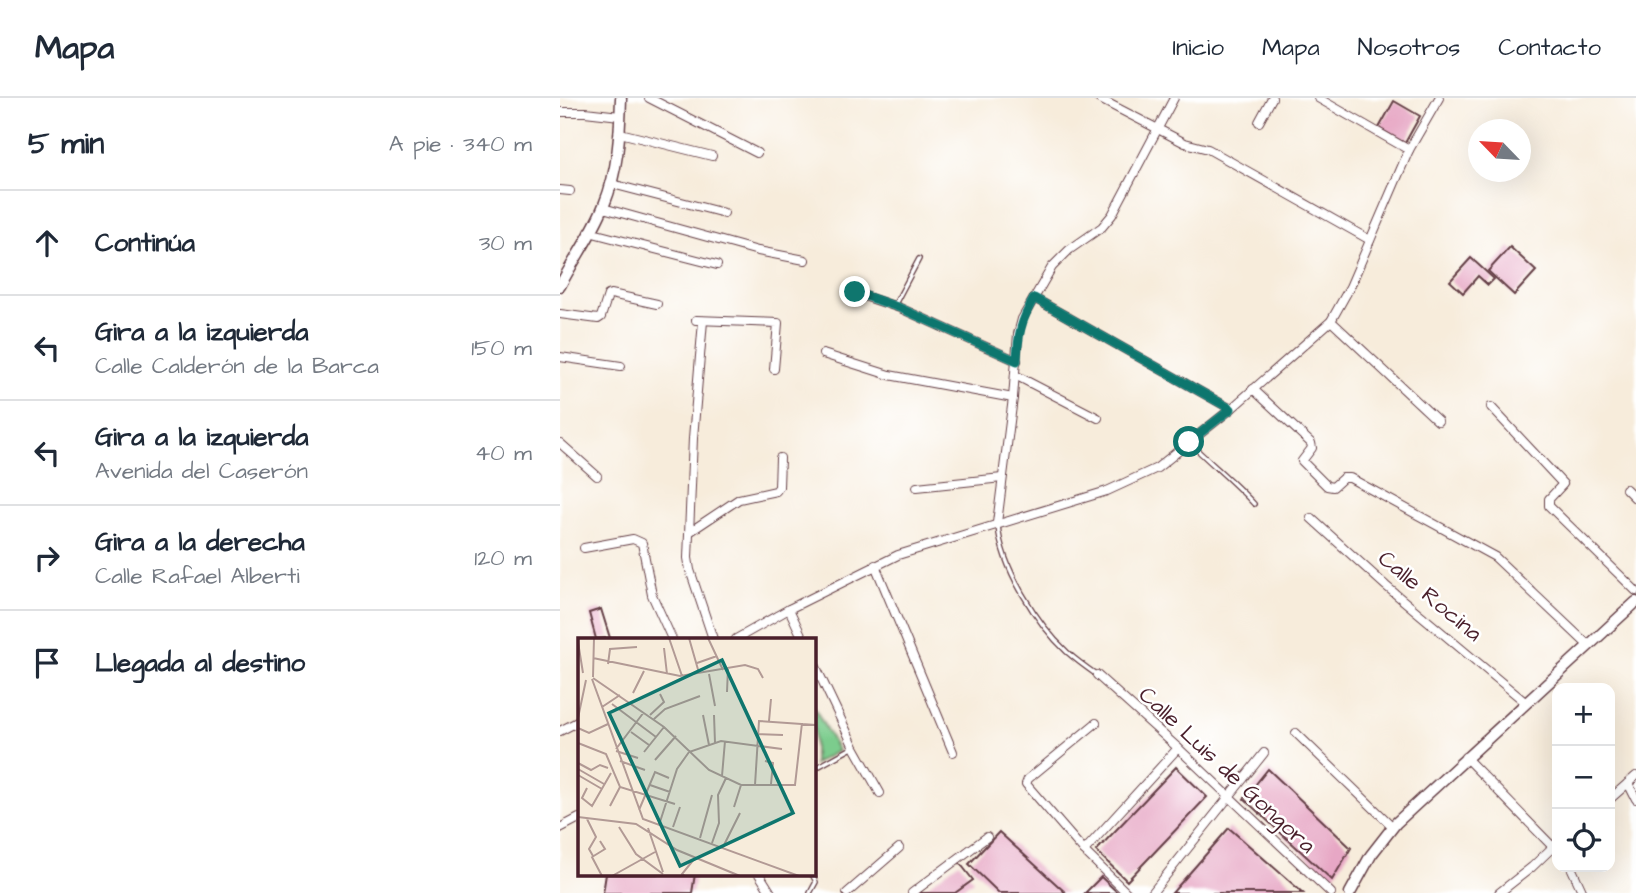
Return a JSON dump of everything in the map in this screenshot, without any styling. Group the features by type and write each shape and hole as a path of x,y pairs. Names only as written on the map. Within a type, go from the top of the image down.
{"street":[{"path":"560,286 565,265 603,208 612,184 620,133 621,98"},
{"path":"649,98 757,153"},
{"path":"1098,98 1185,143 1208,149 1370,240"},
{"path":"997,523 1018,334 1022,319 1052,267 1060,258 1102,228 1112,215 1174,98"},
{"path":"1259,122 1272,98"},
{"path":"1318,98 1409,149"},
{"path":"738,638 789,609 898,555 1107,491 1157,468 1231,409 1331,321 1350,287 1409,149 1439,98"},
{"path":"560,112 620,116"},
{"path":"620,133 712,156"},
{"path":"612,184 724,212"},
{"path":"560,190 570,191"},
{"path":"603,208 758,251 805,260"},
{"path":"589,232 717,265"},
{"path":"855,292 894,306 1017,361"},
{"path":"560,314 598,319 608,295 611,294 657,304"},
{"path":"1034,298 1231,409"},
{"path":"713,638 690,570 688,548 691,531 700,320 778,323 774,369"},
{"path":"1331,321 1438,421"},
{"path":"823,354 889,376 1013,398"},
{"path":"560,357 621,366"},
{"path":"1015,375 1098,418"},
{"path":"1253,389 1311,443 1312,448 1302,461 1327,486 1333,487 1343,478 1350,478 1489,553 1588,646"},
{"path":"1491,407 1563,484 1549,499 1549,506 1636,591"},
{"path":"560,443 597,476"},
{"path":"691,531 739,499 776,491 779,487 780,458"},
{"path":"917,487 1002,478"},
{"path":"1626,489 1636,499"},
{"name":"Calle Rocina","path":"1311,518 1386,586 1525,702"},
{"path":"584,548 632,539 642,543 652,595 671,638"},
{"path":"875,565 953,752"},
{"path":"1350,893 1371,855 1393,827 1465,757 1636,602"},
{"path":"789,609 803,638"},
{"path":"816,668 854,747 880,793"},
{"name":"Calle Luis de Gongora","path":"1097,675 1331,893"},
{"path":"816,691 824,687"},
{"path":"560,731 578,722"},
{"path":"1096,723 1028,779 1026,784 1084,851 1127,893"},
{"path":"1296,733 1393,827"},
{"path":"1084,851 1178,748"},
{"path":"1152,893 1264,753"},
{"path":"1465,757 1552,842"},
{"path":"1615,795 1636,776"},
{"path":"1629,783 1636,799"},
{"path":"560,828 578,819"},
{"path":"912,893 987,837"},
{"path":"848,893 899,848"},
{"path":"1499,893 1552,848"},
{"path":"1573,872 1583,893"},
{"path":"761,876 771,893"}],"lane":[{"path":"894,306 919,259"},
{"path":"1189,442 1219,472 1230,477 1254,503"},
{"path":"997,523 998,535 1009,564 1032,609 1066,651 1097,675"},
{"path":"816,768 854,747"},
{"path":"810,893 816,882 813,876"}],"green space":[{"path":"816,711 838,751 816,763"}],"building":[{"path":"1394,101 1420,116 1405,143 1379,128"},
{"path":"1510,247 1536,271 1514,295 1488,271"},
{"path":"1471,258 1494,279 1488,285 1478,276 1463,293 1450,281"},
{"path":"601,609 610,638 596,638 589,613"},
{"path":"1176,767 1207,797 1127,881 1096,851"},
{"path":"1268,769 1351,848 1332,880 1244,799"},
{"path":"1229,828 1303,893 1172,893"},
{"path":"999,832 1066,893 999,893 969,864"},
{"path":"959,862 973,880 955,893 918,893"},
{"path":"606,876 695,876 692,893 603,893"},
{"path":"1101,877 1118,893 1085,893"}],"route":[{"path":"855,292 900,308 1017,361 1018,334 1022,319 1034,298 1231,409 1189,442"}]}
